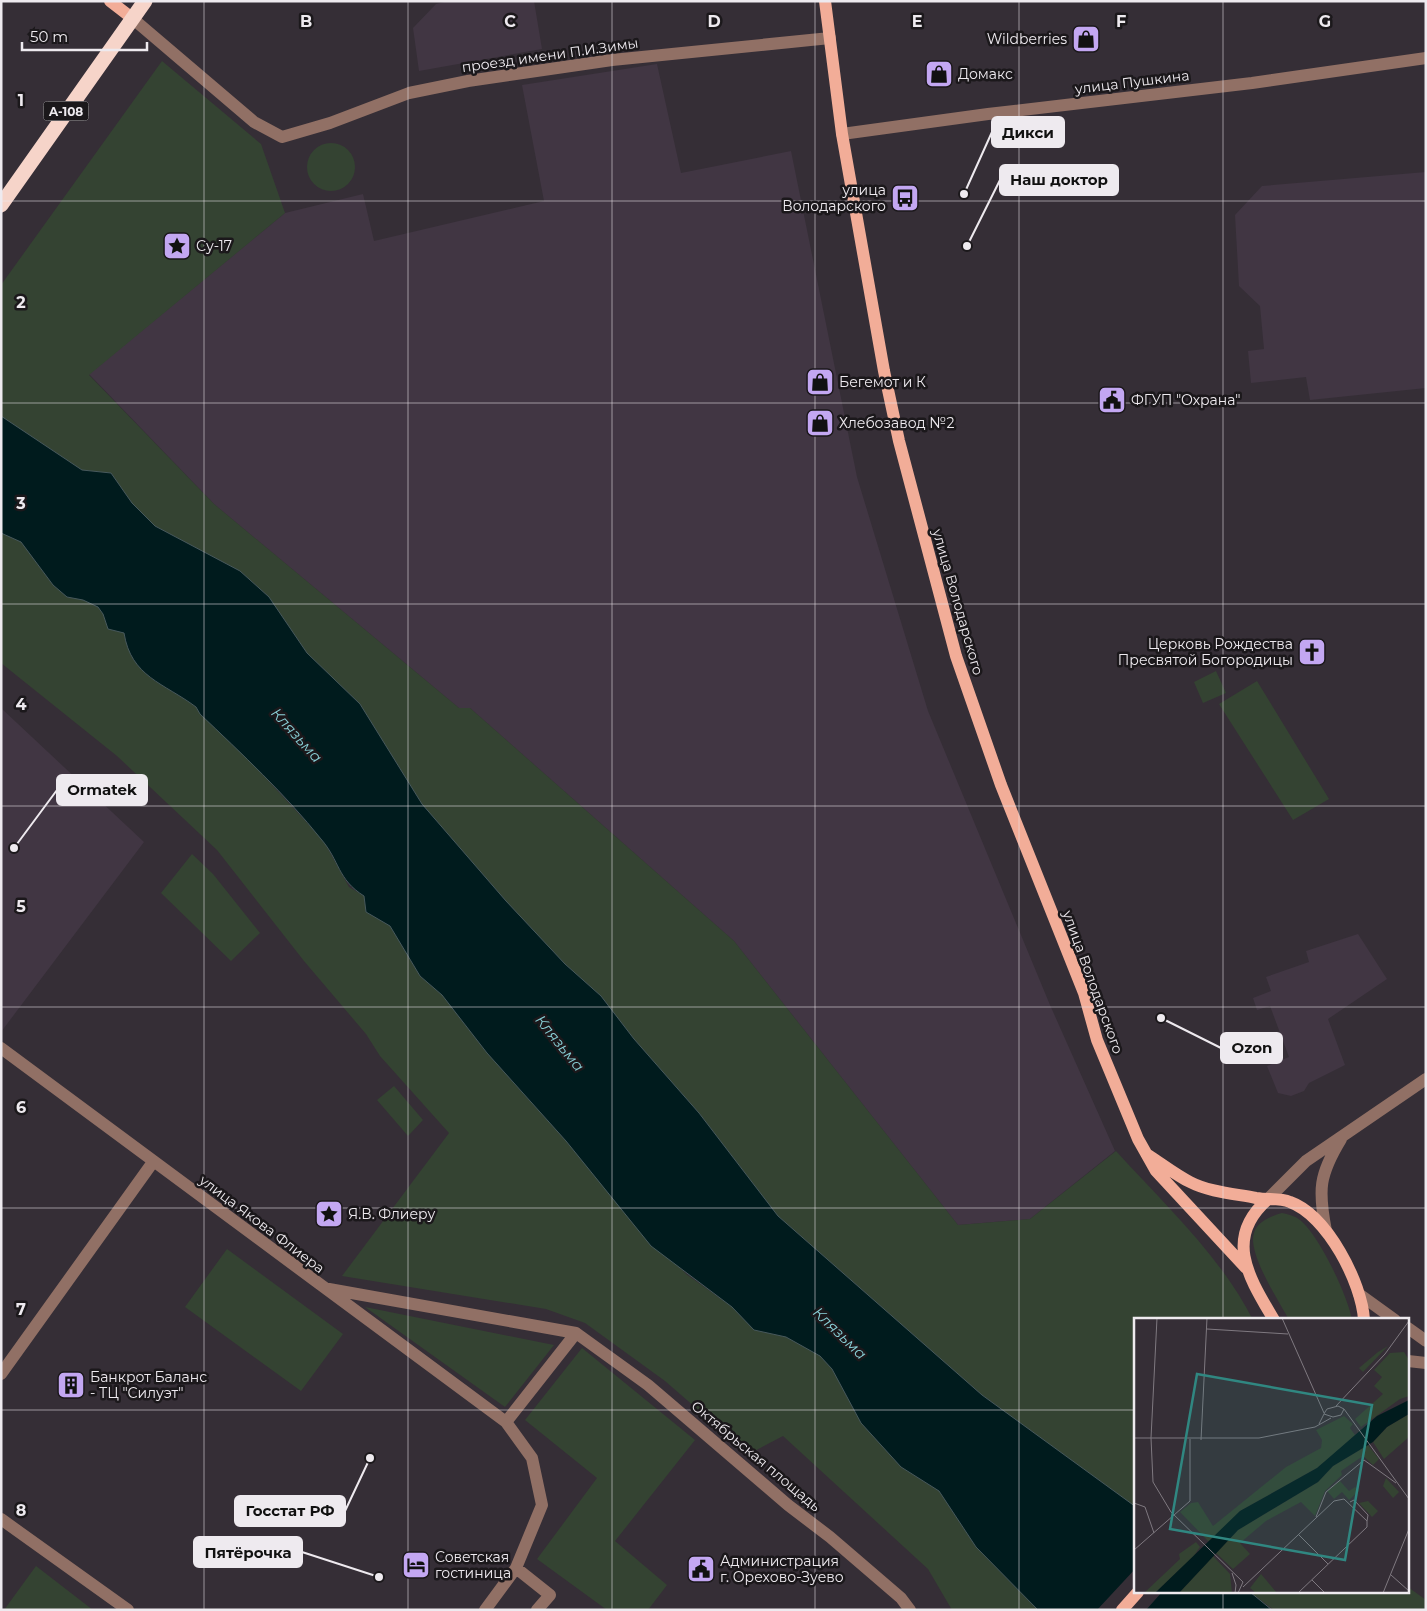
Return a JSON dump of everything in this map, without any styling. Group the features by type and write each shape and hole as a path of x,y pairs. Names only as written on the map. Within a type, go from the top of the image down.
{"highway":[{"name":"А-108","path":"1,205 145,1"}],"main road":[{"path":"110,1 132,18"},
{"name":"улица Володарского","path":"825,1 842,134 886,380 901,448 956,656 1001,785 1084,993 1097,1040 1138,1140 1156,1171 1246,1268"},
{"path":"1148,1155 1191,1183 1267,1200 1291,1202 1308,1212 1326,1231 1359,1294 1364,1318"},
{"path":"1267,1200 1246,1225 1243,1250 1246,1268 1273,1318"},
{"path":"1122,1610 1136,1594"}],"street":[{"name":"проезд имени П.И.Зимы","path":"132,18 254,122 282,137 330,123 409,93 468,81 621,59 830,38"},
{"name":"улица Пушкина","path":"842,134 1426,58"},
{"name":"улица Якова Флиера","path":"1,1048 324,1288 576,1333"},
{"path":"1267,1200 1306,1161 1342,1138 1426,1078"},
{"path":"1326,1231 1320,1190 1330,1157 1342,1138"},
{"path":"1,1374 153,1162"},
{"path":"324,1288 506,1422 532,1458 542,1505 516,1568 485,1610"},
{"path":"1359,1294 1392,1318"},
{"path":"1410,1329 1426,1341"},
{"path":"506,1422 576,1333"},
{"name":"Октябрьская площадь","path":"576,1333 655,1390 788,1505 830,1537 894,1592 910,1610"},
{"path":"1410,1361 1426,1363"},
{"path":"1,1519 128,1610"},
{"path":"516,1568 550,1595 537,1610"}],"shaded area":[{"path":"448,1 534,1 542,49 419,71 413,28 436,4"},
{"path":"162,61 261,144 285,213 89,375 214,504 459,708 470,708 734,941 958,1225 1030,1219 1116,1151 1172,1211 1208,1252 1240,1296 1252,1318 1134,1318 1134,1506 982,1395 778,1216 699,1113 634,1039 601,996 565,964 506,901 422,804 360,704 307,653 269,597 240,571 155,526 132,503 111,473 82,470 1,416 1,285"},
{"path":"657,64 681,173 791,151 857,477 928,711 1050,1005 1115,1151 1030,1219 958,1225 734,941 470,708 459,708 214,504 89,374 285,213 363,194 374,241 544,201 522,85"},
{"path":"326,143 336,143 345,147 351,153 354,158 354,176 345,187 336,191 326,191 317,187 311,181 307,172 307,162 311,153 317,147"},
{"path":"1426,172 1426,388 1310,400 1306,377 1251,383 1248,351 1264,349 1260,306 1239,286 1235,215 1262,186"},
{"path":"1,533 21,542 53,585 67,597 83,600 98,607 103,614 108,629 124,633 128,648 141,669 161,685 196,707 200,714 248,759 323,840 349,887 364,896 366,912 390,926 420,976 442,995 487,1053 609,1192 686,1274 732,1307 754,1330 786,1337 820,1356 832,1369 861,1423 901,1467 939,1491 976,1547 1038,1610 952,1610 928,1569 783,1436 749,1454 665,1381 585,1323 546,1309 342,1276 449,1133 380,1056 366,1034 304,961 217,850 117,756 1,663"},
{"path":"1216,671 1226,693 1203,703 1194,682"},
{"path":"1257,681 1329,799 1293,820 1219,704"},
{"path":"1,708 144,842 1,1032"},
{"path":"192,854 213,874 260,933 231,961 161,893"},
{"path":"1358,934 1387,979 1328,1019 1345,1065 1309,1083 1304,1091 1291,1096 1278,1093 1267,1066 1289,1057 1270,1006 1257,1010 1253,998 1271,991 1266,977 1309,962 1306,951"},
{"path":"394,1086 423,1120 408,1136 377,1100"},
{"path":"1282,1213 1291,1215 1308,1228 1332,1267 1345,1296 1351,1318 1288,1318 1259,1264 1253,1242 1254,1233 1258,1225"},
{"path":"227,1249 343,1334 301,1391 185,1307"},
{"path":"365,1307 554,1345 505,1407"},
{"path":"582,1348 695,1440 615,1541 667,1585 648,1610 607,1610 537,1559 597,1478 525,1420"},
{"path":"36,1566 93,1610 4,1610"},
{"path":"1410,1588 1426,1600 1426,1610 1274,1610 1253,1594 1410,1594"}],"water":[{"name":"Клязьма","path":"1,416 82,470 111,473 132,503 155,526 240,571 269,597 307,653 360,704 422,804 506,901 565,964 601,996 634,1039 699,1113 778,1216 982,1395 1134,1506 1134,1594 1252,1594 1272,1610 1038,1610 976,1547 939,1491 901,1467 861,1423 832,1369 820,1356 786,1337 754,1330 732,1307 651,1246 566,1141 487,1053 442,995 420,976 390,926 366,912 364,896 349,883 327,847 293,806 200,714 196,707 161,685 141,669 128,648 124,633 108,629 103,614 98,607 83,600 67,597 53,585 21,542 1,533"}],"pier":[{"path":"1134,1570 1134,1594 1160,1594 1146,1610 1097,1610"}],"place":[{"name":"Wildberries","path":"1086,39"},
{"name":"Домакс","path":"939,74"},
{"name":"Дикси","path":"964,194"},
{"name":"улица Володарского","path":"905,198"},
{"name":"Су-17","path":"177,246"},
{"name":"Наш доктор","path":"967,246"},
{"name":"Бегемот и К","path":"820,382"},
{"name":"ФГУП \"Охрана\"","path":"1112,400"},
{"name":"Хлебозавод №2","path":"820,423"},
{"name":"Церковь Рождества Пресвятой Богородицы","path":"1312,652"},
{"name":"Ormatek","path":"14,848"},
{"name":"Ozon","path":"1161,1018"},
{"name":"Я.В. Флиеру","path":"329,1214"},
{"name":"Банкрот Баланс - ТЦ \"Силуэт\"","path":"71,1385"},
{"name":"Госстат РФ","path":"370,1458"},
{"name":"Советская гостиница","path":"416,1565"},
{"name":"Администрация г. Орехово-Зуево","path":"701,1569"},
{"name":"Пятёрочка","path":"379,1577"}]}
